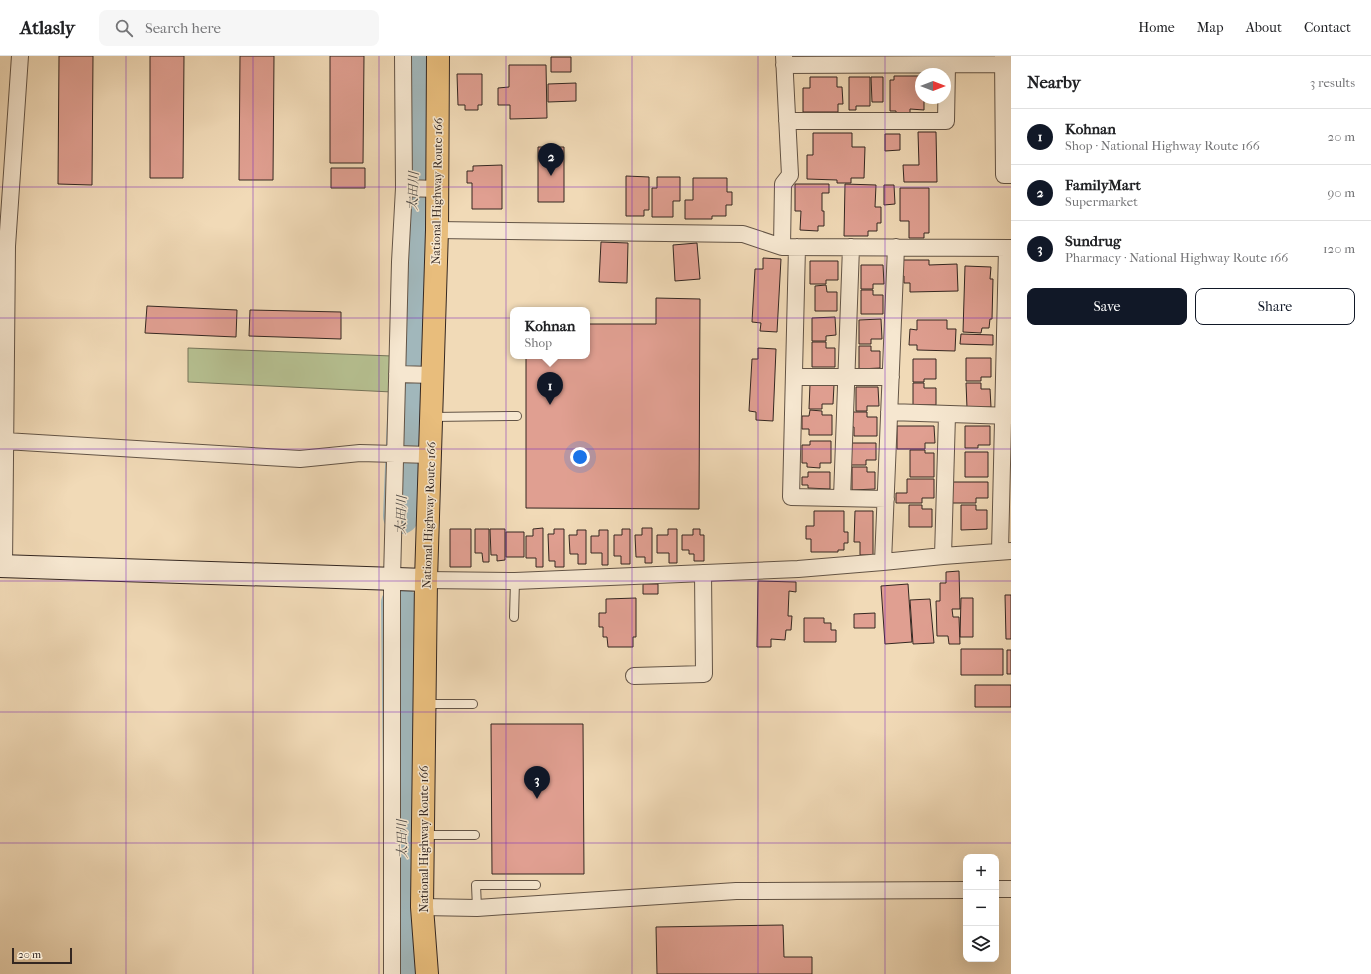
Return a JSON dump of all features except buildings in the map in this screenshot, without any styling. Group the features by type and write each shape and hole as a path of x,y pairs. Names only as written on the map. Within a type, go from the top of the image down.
{"highway":[{"name":"National Highway Route 166","path":"427,974 422,907 424,704 406,579 409,454 432,417 426,375 437,230 433,189 438,56"}],"street":[{"path":"20,56 3,246 5,441 2,566 515,581 798,569 1005,551 1009,248 789,247 744,234 437,230"},
{"path":"392,974 409,454 400,374 400,262 407,188 403,56"},
{"path":"886,499 791,498 794,377 789,247 783,184 790,175 784,60 947,65 1003,60 1004,175 1011,175"},
{"path":"787,121 946,121 947,65"},
{"path":"407,188 433,189"},
{"path":"842,498 851,247"},
{"path":"883,562 896,247"},
{"path":"400,374 426,375"},
{"path":"794,377 891,377"},
{"path":"889,412 1007,416"},
{"path":"943,556 947,415"},
{"path":"5,441 300,459 360,453 409,454"},
{"path":"634,676 704,674 703,573"},
{"path":"999,889 1011,889"},
{"path":"422,907 476,908 736,891 963,890"}],"lane":[{"path":"432,417 517,416"},
{"path":"514,617 515,581"},
{"path":"424,704 473,704"},
{"path":"423,835 475,835"},
{"path":"476,908 476,885 536,884"}],"green space":[{"path":"188,348 392,356 392,392 188,382"}],"waterway":[{"name":"太田川","path":"401,516 413,224 418,56"},
{"name":"太田川","path":"399,603 403,974"}],"place":[{"name":"FamilyMart","path":"551,176"},
{"name":"Kohnan","path":"550,405"},
{"name":"Sundrug","path":"537,799"}]}
